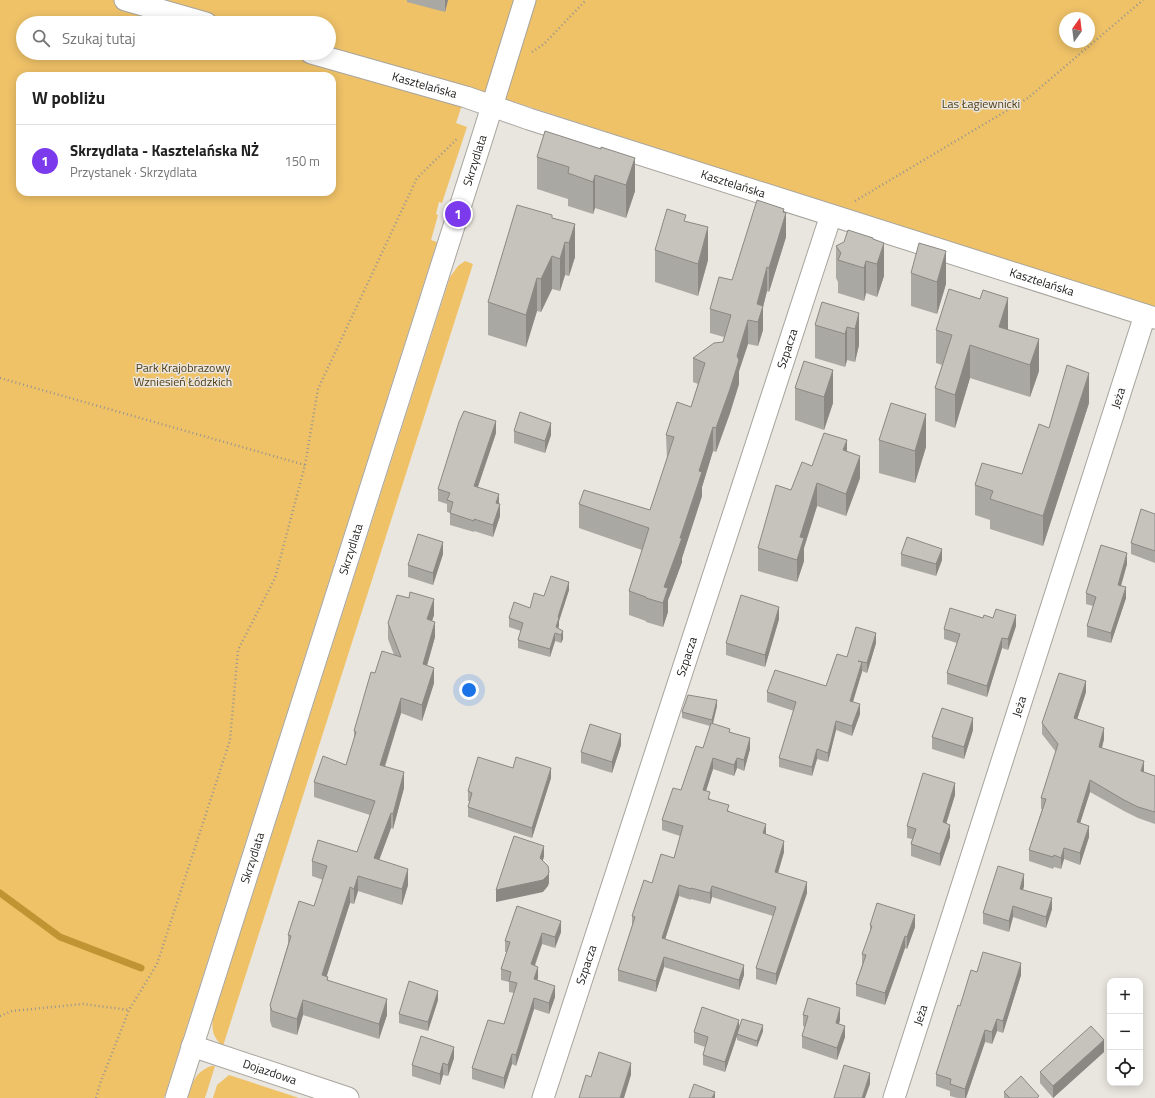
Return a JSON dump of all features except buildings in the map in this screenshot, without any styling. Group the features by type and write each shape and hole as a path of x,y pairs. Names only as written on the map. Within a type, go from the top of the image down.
{"street":[{"path":"125,0 181,16"},
{"name":"Skrzydlata","path":"176,1098 525,0"},
{"name":"Kasztelańska","path":"336,60 466,97 529,120 1150,316"},
{"name":"Szpacza","path":"543,1098 831,215"},
{"name":"Jeża","path":"894,1098 1150,316"},
{"name":"Dojazdowa","path":"192,1046 348,1098"}],"path":[{"path":"506,59 517,58 538,49 586,0"},
{"path":"831,215 1028,98 1143,0"},
{"path":"96,1098 101,1081 129,1010 156,964 230,740 238,650 275,578 305,465 318,389 417,178 463,134"},
{"path":"0,378 305,465"},
{"path":"0,1016 12,1011 83,1004 129,1010"}],"green space":[{"name":"Park Krajobrazowy Wzniesień Łódzkich","path":"0,0 1155,0 1155,309 468,87 456,123 467,127 442,203 439,202 436,214 438,215 431,240 437,242 164,1098 0,1098"},
{"path":"465,261 473,264 223,1046 214,1034 212,1027 213,1019 450,277 458,266"},
{"path":"211,1066 215,1066 205,1098 188,1098 195,1079 201,1072"},
{"path":"229,1075 299,1098 213,1098 217,1085"}],"waterway":[{"path":"0,893 60,937 141,968"}],"place":[{"name":"Skrzydlata - Kasztelańska NŻ","path":"458,214"}],"park label":[{"name":"Las Łagiewnicki","path":"981,104"}]}
